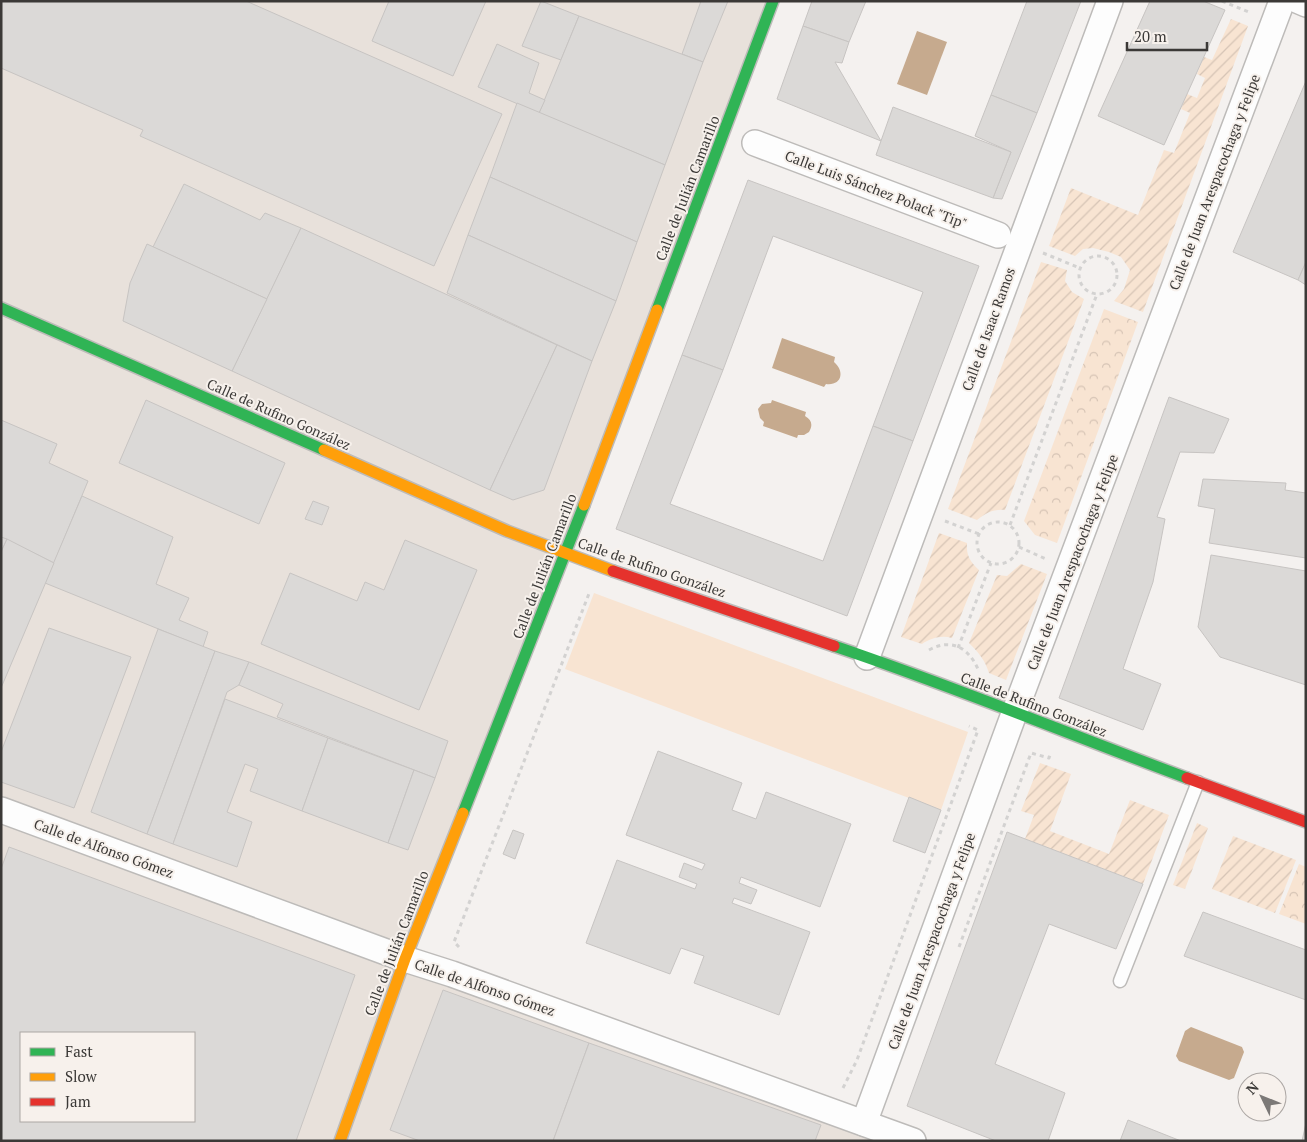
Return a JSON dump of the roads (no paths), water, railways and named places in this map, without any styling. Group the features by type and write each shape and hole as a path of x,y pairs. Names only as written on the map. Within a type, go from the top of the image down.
{"street":[{"name":"Calle de Julián Camarillo","path":"340,1141 405,959 604,454 773,1"},
{"name":"Calle de Isaac Ramos","path":"867,657 1110,1"},
{"name":"Calle de Juan Arespacochaga y Felipe","path":"864,1123 1015,711 1282,1"},
{"path":"1299,1 1306,4"},
{"name":"Calle Luis Sánchez Polack \"Tip\"","path":"755,143 998,235"},
{"name":"Calle de Rufino González","path":"1,308 507,531 620,573 867,657 1015,711 1061,731 1306,822"},
{"name":"Calle de Alfonso Gómez","path":"1,810 405,959 452,974 912,1141"}],"lane":[{"path":"1120,981 1198,782"}]}
